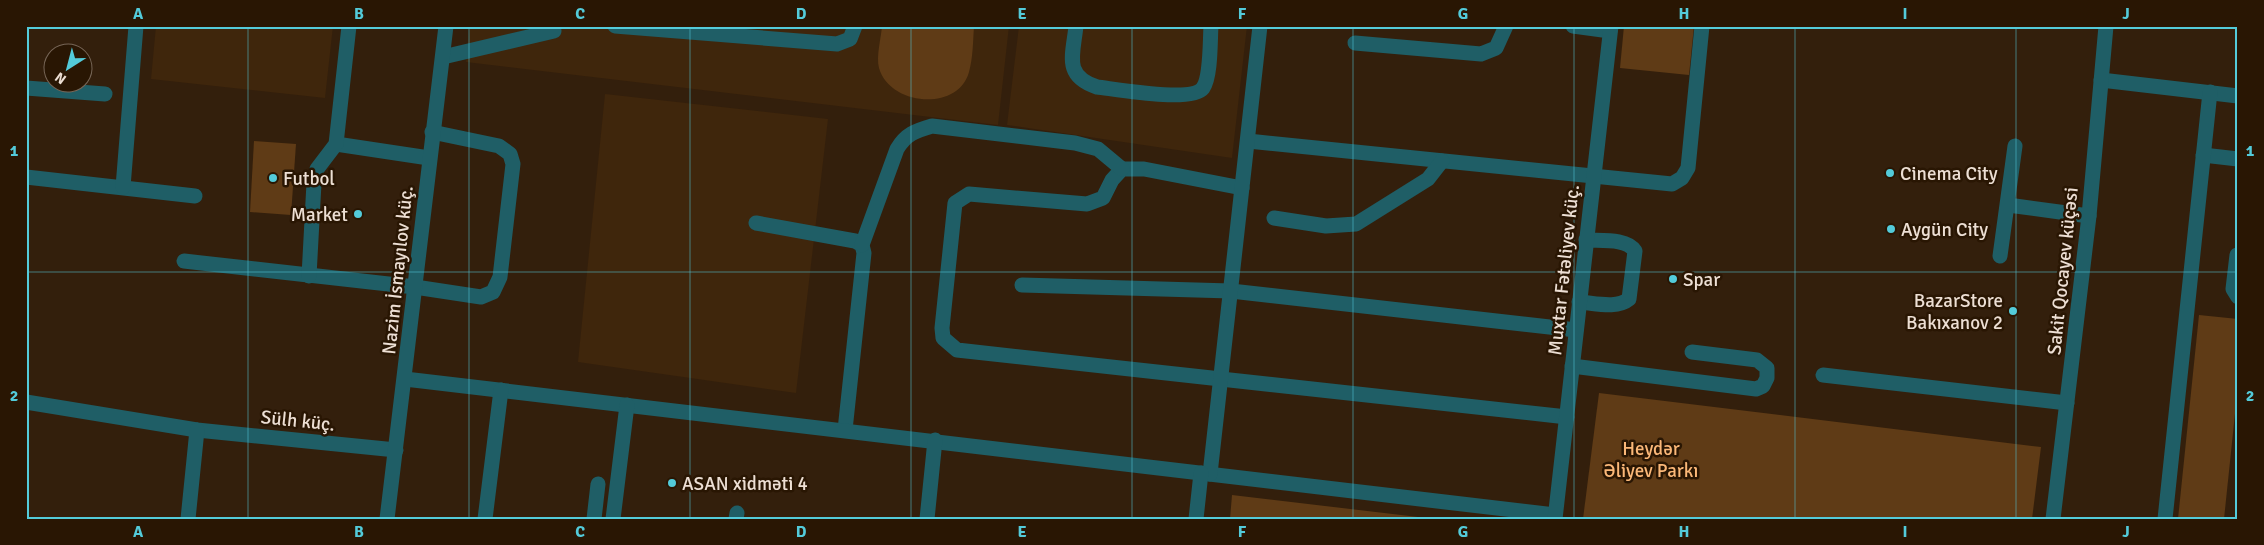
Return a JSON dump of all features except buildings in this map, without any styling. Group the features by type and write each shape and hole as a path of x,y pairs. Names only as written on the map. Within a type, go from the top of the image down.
{"street":[{"path":"123,187 136,26"},
{"path":"309,276 314,183 317,169 336,144 349,26"},
{"name":"Nazim İsmayılov küç.","path":"387,519 446,26"},
{"path":"615,26 837,44 850,39 855,26"},
{"path":"1076,26 1072,66 1076,76 1085,83 1097,87 1181,95 1197,92 1203,88 1207,75 1211,26"},
{"path":"1196,519 1206,473 1221,380 1260,26"},
{"path":"1355,43 1481,54 1496,48 1506,26"},
{"path":"1573,26 1610,28"},
{"path":"1248,141 1672,184 1682,178 1688,168 1702,26"},
{"name":"Sakit Qocayev küçəsi","path":"2053,519 2089,216 2106,26"},
{"name":"Muxtar Fətəliyev küç.","path":"1555,517 1610,28"},
{"path":"443,57 554,31"},
{"path":"2101,80 2238,96"},
{"path":"26,88 105,94"},
{"path":"2165,519 2210,92"},
{"path":"845,430 864,252 862,245 897,149 904,138 912,132 932,126 1075,143 1098,149 1122,169 1144,169 1242,188"},
{"path":"184,261 414,287 481,297 493,292 500,276 513,164 510,154 499,146 432,132"},
{"path":"336,144 429,158"},
{"path":"2000,256 2015,146"},
{"path":"2203,155 2238,159"},
{"path":"1274,218 1326,226 1356,224 1428,179 1442,161"},
{"path":"1122,169 1112,180 1103,198 1087,204 969,194 954,203 942,328 943,338 957,350 1566,417"},
{"path":"26,178 195,196"},
{"path":"2008,206 2089,216"},
{"path":"756,222 855,241 862,245"},
{"path":"1580,302 1624,303 1629,299 1634,261 1634,251 1631,246 1625,243 1586,240"},
{"path":"2237,255 2233,289 2238,297"},
{"path":"1022,284 1231,291 1576,330"},
{"path":"1572,366 1756,389 1764,386 1767,378 1767,368 1757,360 1692,352"},
{"path":"1823,375 2067,403"},
{"path":"405,379 935,440 1555,517"},
{"path":"485,519 501,390"},
{"name":"Sülh küç.","path":"26,402 197,430 396,450"},
{"path":"613,519 627,404"},
{"path":"188,519 197,430"},
{"path":"927,519 935,440"},
{"path":"594,519 598,484"}],"shaded area":[{"path":"156,26 333,26 325,98 151,79"},
{"path":"470,26 1009,26 998,125 466,62"},
{"path":"1019,26 1247,26 1232,158 1007,125"},
{"path":"605,94 828,119 796,393 578,362"}],"green space":[{"path":"882,26 974,26 969,72 962,85 952,94 939,98 909,97 896,90 886,81 879,68 878,53"},
{"path":"1624,26 1694,26 1689,75 1620,68"},
{"name":"Futbol","path":"254,141 296,144 291,215 250,212"},
{"path":"2199,315 2238,319 2238,385 2224,519 2178,519"},
{"name":"Heydər Əliyev Parkı","path":"1599,393 2041,447 2032,519 1583,519"},
{"path":"1232,495 1435,519 1230,519"}],"place":[{"name":"Cinema City","path":"1890,173"},
{"name":"Futbol","path":"273,178"},
{"name":"Market","path":"358,214"},
{"name":"Aygün City","path":"1891,229"},
{"name":"Spar","path":"1673,279"},
{"name":"BazarStore Bakıxanov 2","path":"2013,311"},
{"name":"ASAN xidməti 4","path":"672,483"}]}
